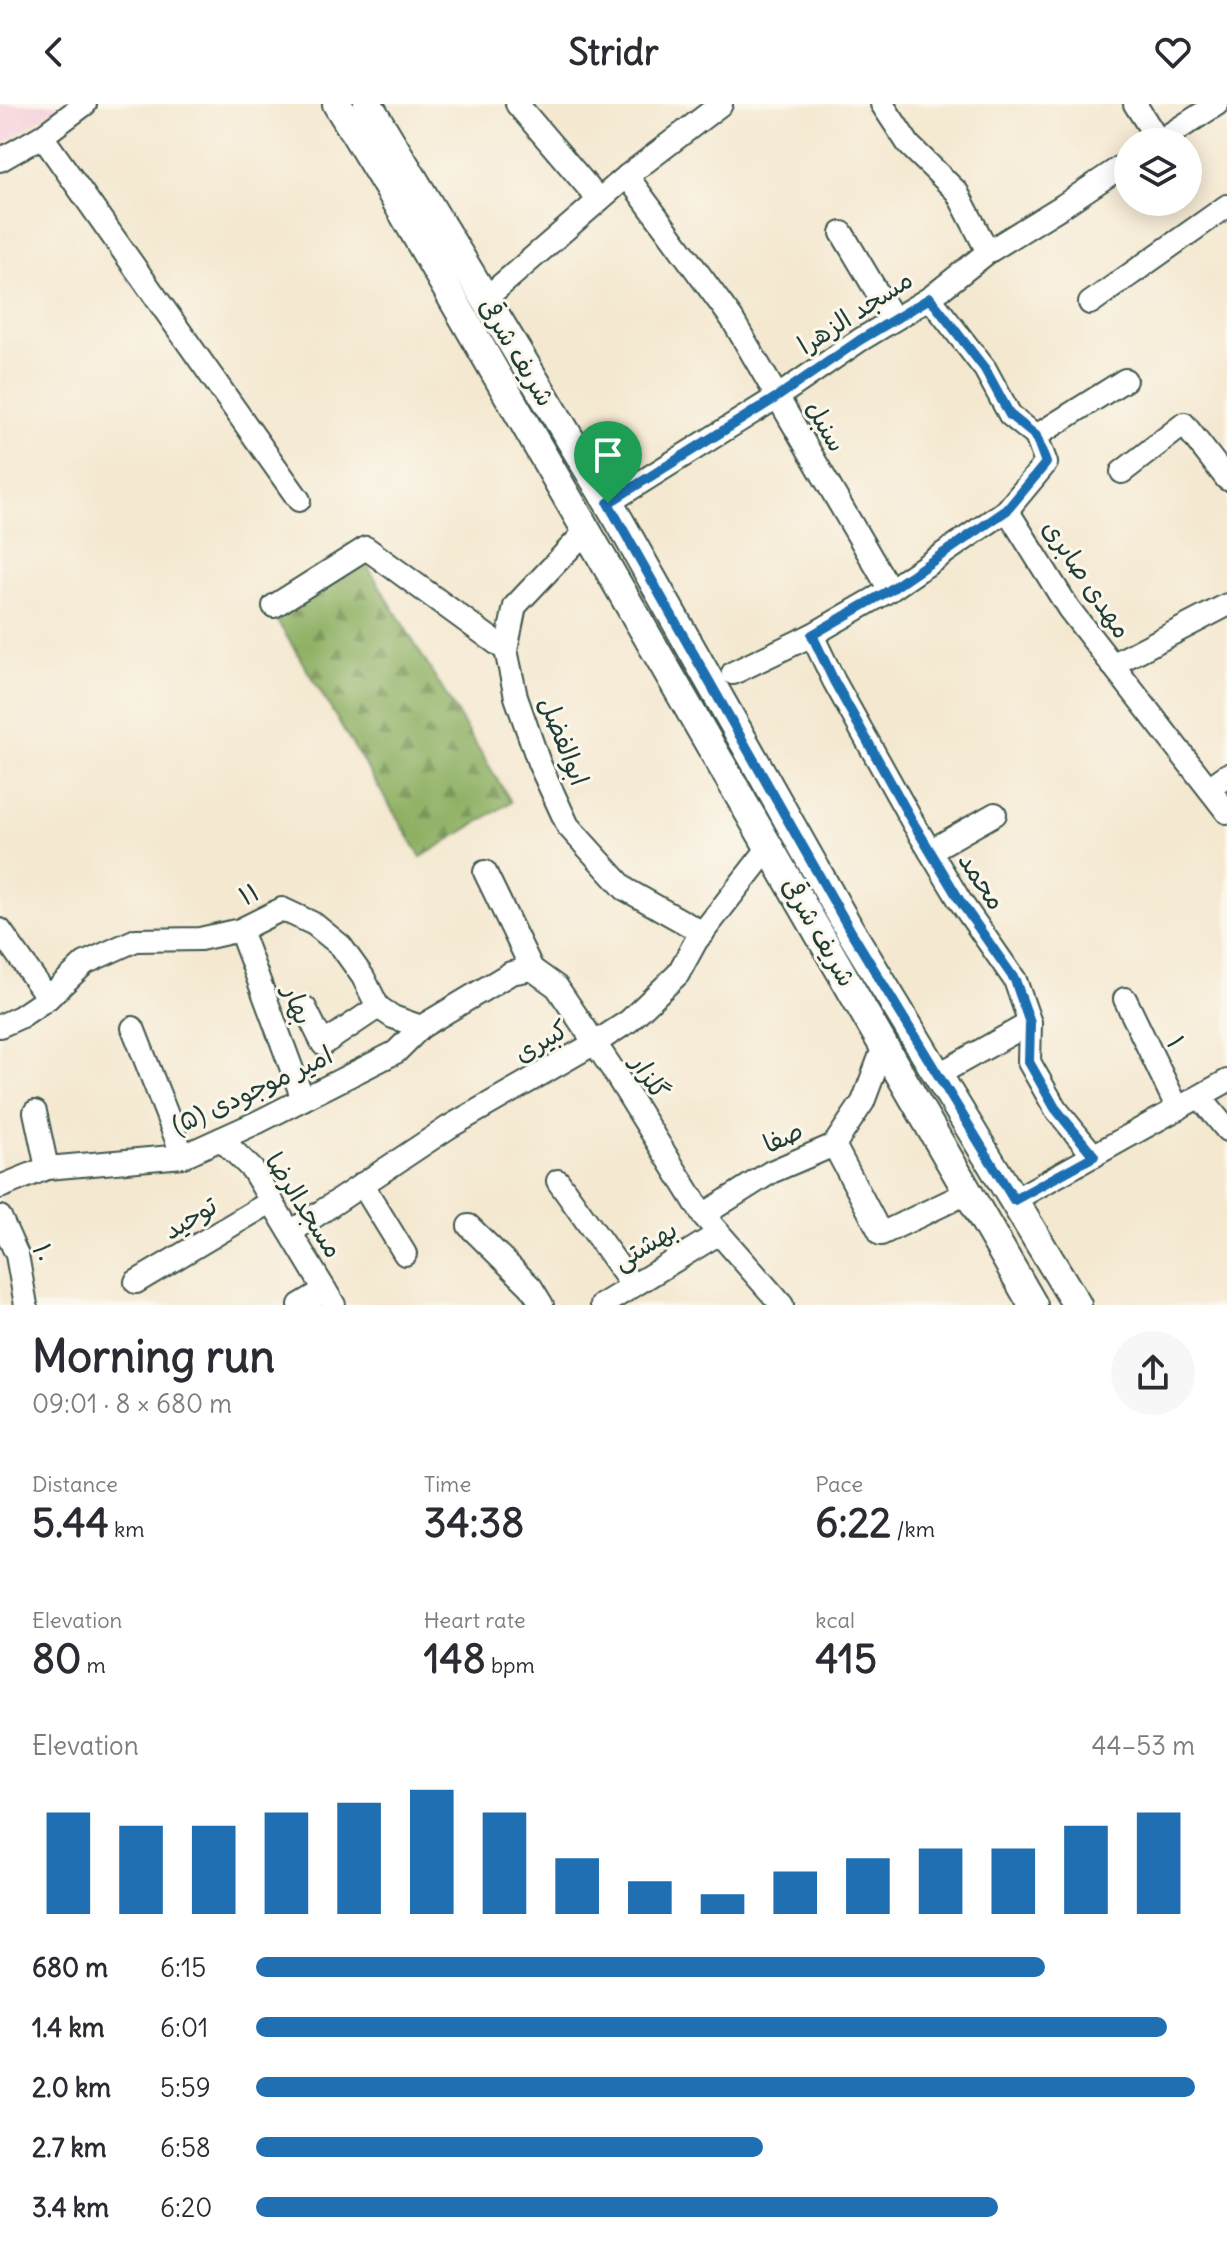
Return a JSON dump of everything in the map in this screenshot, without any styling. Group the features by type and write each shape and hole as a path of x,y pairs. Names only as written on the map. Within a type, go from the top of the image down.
{"main road":[{"name":"شریف شرقی","path":"337,104 587,530 1033,1305"},
{"name":"شریف شرقی","path":"368,104 608,503 722,679 850,930 1077,1305"},
{"path":"685,700 722,679"}],"street":[{"path":"0,160 42,136 85,104"},
{"path":"517,104 599,200"},
{"path":"485,299 627,176 721,104"},
{"path":"882,104 909,145 957,192 988,252"},
{"path":"1135,104 1150,128"},
{"path":"1180,128 1217,104"},
{"path":"42,136 299,500"},
{"name":"مسجد الزهرا","path":"608,503 930,298 988,252 1114,171"},
{"name":"سنبل","path":"627,176 732,319 890,590"},
{"path":"1090,303 1227,206"},
{"path":"842,233 893,319"},
{"path":"930,298 985,369 1010,415 1036,436 1125,380"},
{"path":"1122,472 1184,424 1227,479"},
{"name":"مهدی صابری","path":"1036,436 1046,463 1007,510 1069,609 1112,665 1218,781 1227,812"},
{"path":"722,679 812,635 890,590 1007,510"},
{"name":"ابوالفضل","path":"587,530 515,606 506,650 516,697 539,763 568,826 625,889 703,933"},
{"path":"274,606 366,548 506,650"},
{"path":"1112,665 1227,605"},
{"name":"محمد","path":"812,635 834,681 930,851 960,901 1015,980 1030,1023 1029,1062 1055,1108 1094,1156"},
{"path":"930,851 995,814"},
{"name":"کبیری","path":"291,1232 449,1127 629,1021 678,974 703,933 770,846"},
{"name":"گلزار","path":"485,872 532,969 557,987 703,1215 779,1304"},
{"name":"۱۱","path":"0,1026 48,998 85,963 136,940 200,939 240,930 282,909 314,924 341,946 363,977 378,1007"},
{"path":"0,930 48,998"},
{"name":"بهار","path":"240,930 303,1099"},
{"path":"305,1008 323,1044 378,1007 393,1017 421,1027 511,973 532,969"},
{"name":"۱","path":"1125,999 1178,1109"},
{"path":"948,1069 1030,1023"},
{"name":"امیر موجودی (۵)","path":"0,1187 47,1168 183,1156 396,1052 421,1027"},
{"path":"133,1028 183,1156"},
{"name":"صفا","path":"703,1215 771,1172 834,1145 863,1102 884,1046"},
{"path":"1014,1200 1227,1081"},
{"path":"1200,1097 1227,1130"},
{"path":"35,1112 47,1168"},
{"name":"مسجدالرضا","path":"221,1139 252,1169 329,1297"},
{"path":"834,1145 881,1234 967,1193"},
{"path":"558,1181 632,1285"},
{"path":"362,1184 405,1254"},
{"name":"توحید","path":"136,1282 272,1201"},
{"name":"۱۰","path":"0,1217 17,1255 26,1305"},
{"path":"469,1226 531,1287 542,1305"},
{"name":"بهشتی","path":"602,1305 718,1234"},
{"path":"300,1305 329,1297"}],"shaded area":[{"path":"0,104 61,104 0,147"}],"green space":[{"path":"365,562 511,802 421,857 275,617"}],"route":[{"path":"930,298 985,369 1010,415 1036,436 1046,463 1007,510 890,590 812,635 834,681 912,821 960,901 1015,980 1030,1023 1029,1062 1055,1108 1094,1156 1014,1200 850,930 608,503 930,298"}]}
